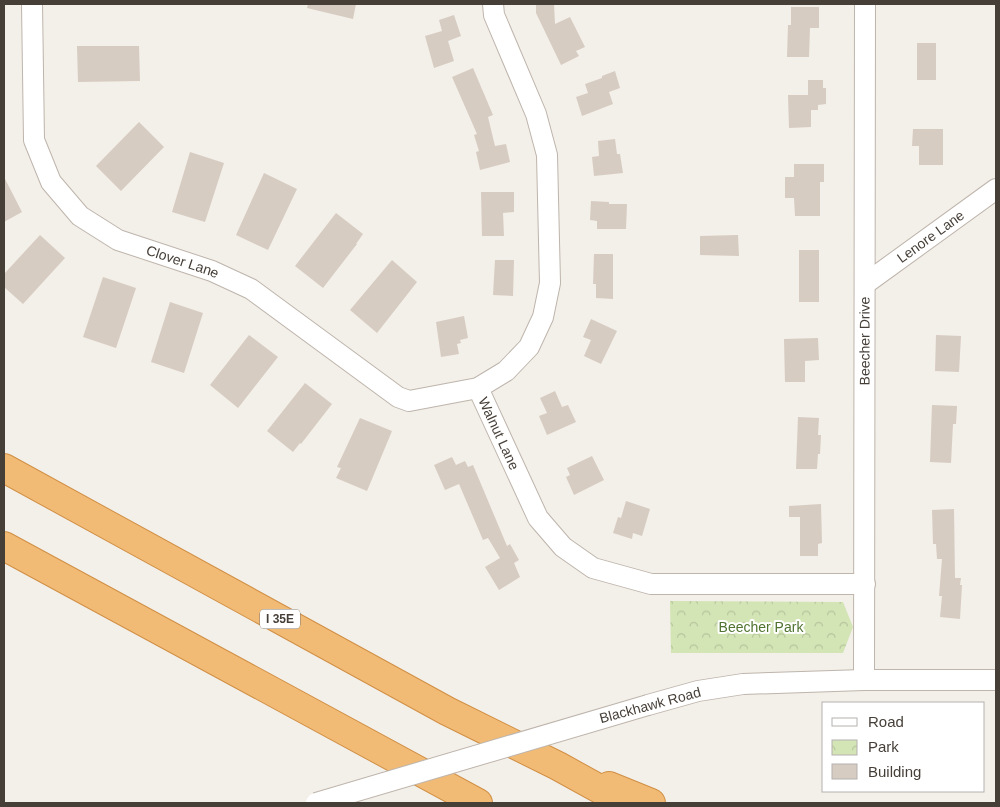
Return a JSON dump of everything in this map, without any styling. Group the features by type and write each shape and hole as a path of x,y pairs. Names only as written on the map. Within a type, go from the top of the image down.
{"highway":[{"name":"I 35E","path":"4,468 447,711 558,766 625,803"},
{"path":"4,546 478,803"},
{"path":"558,766 651,803"}],"street":[{"name":"Clover Lane","path":"32,4 34,140 51,182 80,216 118,240 212,271 251,289 398,397 409,401 478,388"},
{"name":"Walnut Lane","path":"494,4 494,15 536,114 547,155 550,282 543,317 529,347 506,371 478,388 538,518 563,547 593,568 651,584 865,584"},
{"name":"Beecher Drive","path":"864,680 865,4"},
{"name":"Lenore Lane","path":"865,284 996,189"},
{"name":"Blackhawk Road","path":"316,803 698,691 743,684 864,680 996,680"}],"green space":[{"name":"Beecher Park","path":"670,601 843,602 853,627 843,653 671,653"}],"building":[{"path":"308,4 356,4 353,19 307,8"},
{"path":"536,4 554,4 555,24 570,17 585,47 576,51 579,56 561,65 536,13"},
{"path":"791,7 819,7 819,28 810,28 809,57 787,57 788,25 791,25"},
{"path":"454,15 461,36 448,41 454,61 434,68 425,36 442,31 439,20"},
{"path":"917,43 936,43 936,80 917,80"},
{"path":"77,46 139,46 140,81 78,82"},
{"path":"473,68 493,115 488,117 495,146 506,144 510,162 480,170 476,152 479,151 474,135 477,134 452,77"},
{"path":"615,71 620,88 609,92 613,104 582,116 576,97 588,93 585,84"},
{"path":"808,80 823,80 823,88 826,88 826,104 818,105 818,110 811,110 811,127 789,128 788,95 808,95"},
{"path":"139,122 164,147 121,191 96,166"},
{"path":"913,129 943,129 943,165 919,165 919,146 912,146"},
{"path":"615,139 623,173 594,176 592,157 599,156 598,141"},
{"path":"190,152 224,163 205,222 172,212"},
{"path":"794,164 824,164 824,182 820,182 820,216 795,216 794,198 785,198 785,177 794,177"},
{"path":"264,173 297,189 268,250 236,235"},
{"path":"4,177 22,212 4,222"},
{"path":"481,192 514,192 514,212 503,213 504,236 482,236"},
{"path":"591,201 627,204 626,229 597,229 597,221 590,220"},
{"path":"336,213 363,234 323,288 295,266"},
{"path":"40,235 65,258 23,304 4,287 4,274"},
{"path":"738,235 739,256 700,255 700,236"},
{"path":"799,250 819,250 819,302 799,302"},
{"path":"594,254 613,254 613,299 596,298 596,284 593,284"},
{"path":"392,260 417,282 377,333 350,310"},
{"path":"495,260 514,260 513,296 493,295"},
{"path":"103,277 136,288 116,348 83,337"},
{"path":"170,302 203,313 184,373 151,362"},
{"path":"464,316 468,338 460,340 461,343 457,344 459,354 441,357 436,322"},
{"path":"591,319 617,331 601,364 584,356 591,340 583,337"},
{"path":"249,335 278,357 238,408 210,385"},
{"path":"936,335 961,336 959,372 935,371"},
{"path":"818,338 819,360 805,361 805,382 785,382 784,339"},
{"path":"305,383 332,404 293,452 267,431"},
{"path":"555,391 562,407 568,405 576,422 547,435 539,416 547,413 540,398"},
{"path":"932,405 957,406 956,424 953,424 951,463 930,462"},
{"path":"798,417 819,418 818,435 821,435 817,469 796,469"},
{"path":"360,418 392,431 367,491 336,478 341,468 337,467"},
{"path":"592,456 604,480 574,495 566,477 570,475 567,468"},
{"path":"452,457 456,465 465,461 468,467 473,465 507,546 510,544 519,560 514,563 520,577 499,590 485,567 500,558 488,538 483,540 459,484 445,490 434,465"},
{"path":"626,501 650,509 642,536 633,533 632,539 613,533 618,517 621,518"},
{"path":"821,504 822,543 818,544 818,556 800,556 800,517 789,517 789,506"},
{"path":"954,509 955,578 961,578 960,585 962,585 960,619 940,617 942,596 939,596 942,559 937,559 936,544 933,544 932,510"}]}
